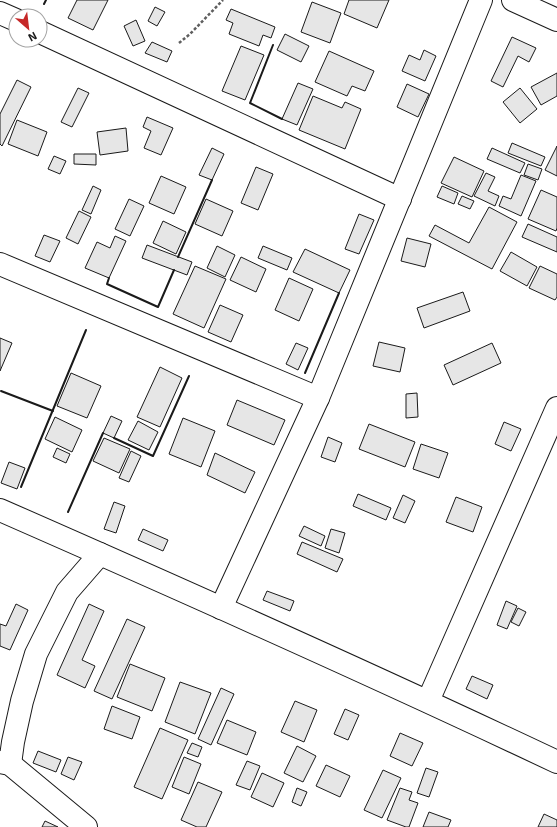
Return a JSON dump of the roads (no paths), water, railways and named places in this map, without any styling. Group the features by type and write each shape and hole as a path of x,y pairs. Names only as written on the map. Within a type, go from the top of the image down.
{"street":[{"path":"221,608 318,398 481,0"},
{"path":"513,0 557,20"},
{"path":"48,36 400,199"},
{"path":"0,264 318,398"},
{"path":"428,701 557,408"},
{"path":"0,510 428,701 557,762"},
{"path":"86,827 5,763 13,742 22,701 36,654 67,592 100,554"}]}
